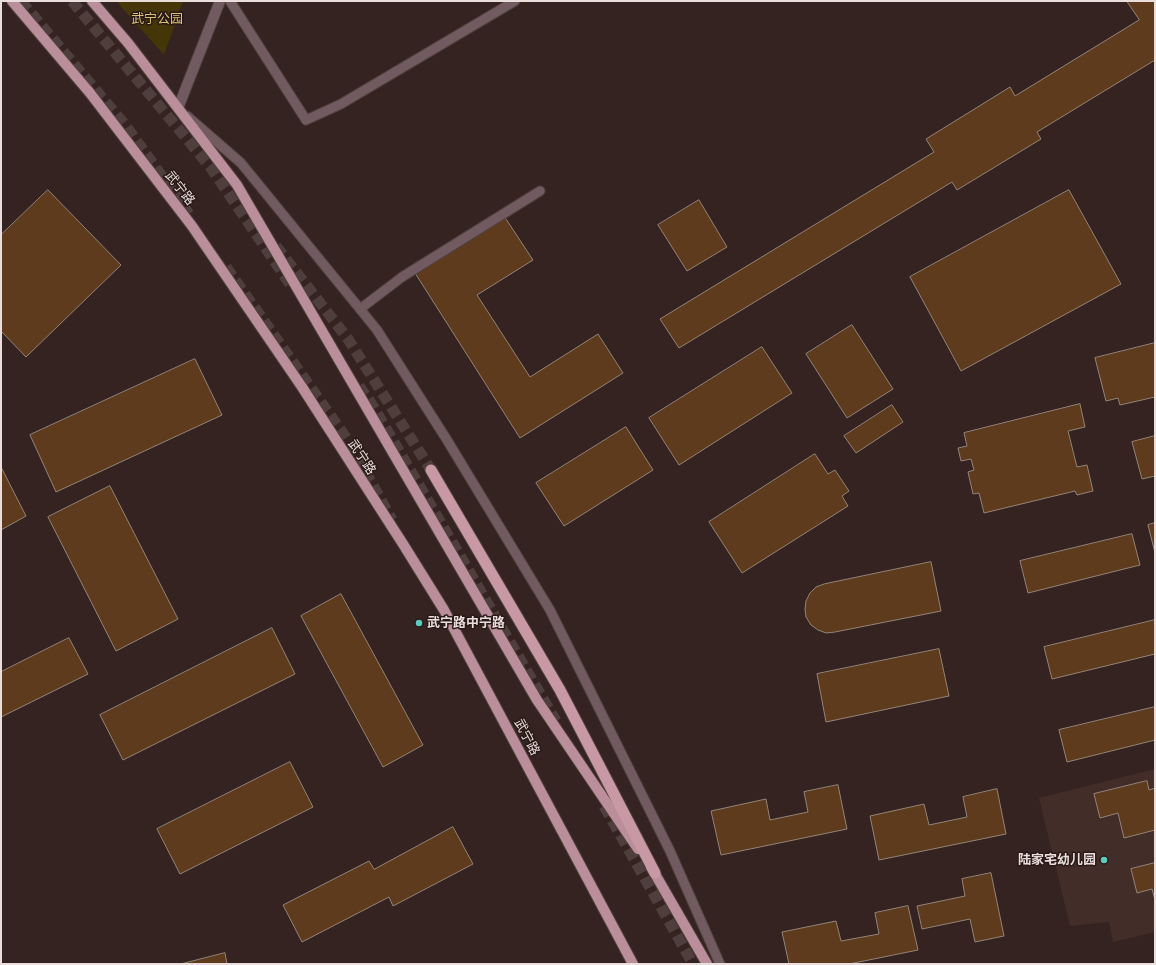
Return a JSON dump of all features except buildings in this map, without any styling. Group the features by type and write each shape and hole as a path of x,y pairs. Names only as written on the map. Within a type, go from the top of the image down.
{"highway":[{"path":"431,470 560,690 655,873"}],"main road":[{"name":"武宁路","path":"12,1 90,93 192,226 302,387 444,610 633,964"},
{"path":"92,1 128,43 237,185 536,700 655,873 707,964"}],"street":[{"path":"178,108 220,1"}],"lane":[{"path":"230,1 306,120 341,104 515,1"},
{"path":"178,108 241,163 360,309 377,330 447,440 550,610 670,851 720,964"},
{"path":"360,309 402,277 540,191"}],"shaded area":[{"name":"陆家宅幼儿园","path":"1155,769 1155,932 1113,942 1109,922 1070,926 1039,798"}],"green space":[{"name":"武宁公园","path":"116,1 183,1 164,55"}],"tunnel":[{"path":"21,1 126,126 189,214"},
{"path":"72,1 211,168 290,284"},
{"path":"276,246 348,339 431,470"},
{"path":"226,267 349,442 392,520"},
{"path":"359,386 373,406 556,721"},
{"path":"604,806 693,964"}],"place":[{"name":"武宁路中宁路","path":"419,623"},
{"name":"陆家宅幼儿园","path":"1104,860"}]}
